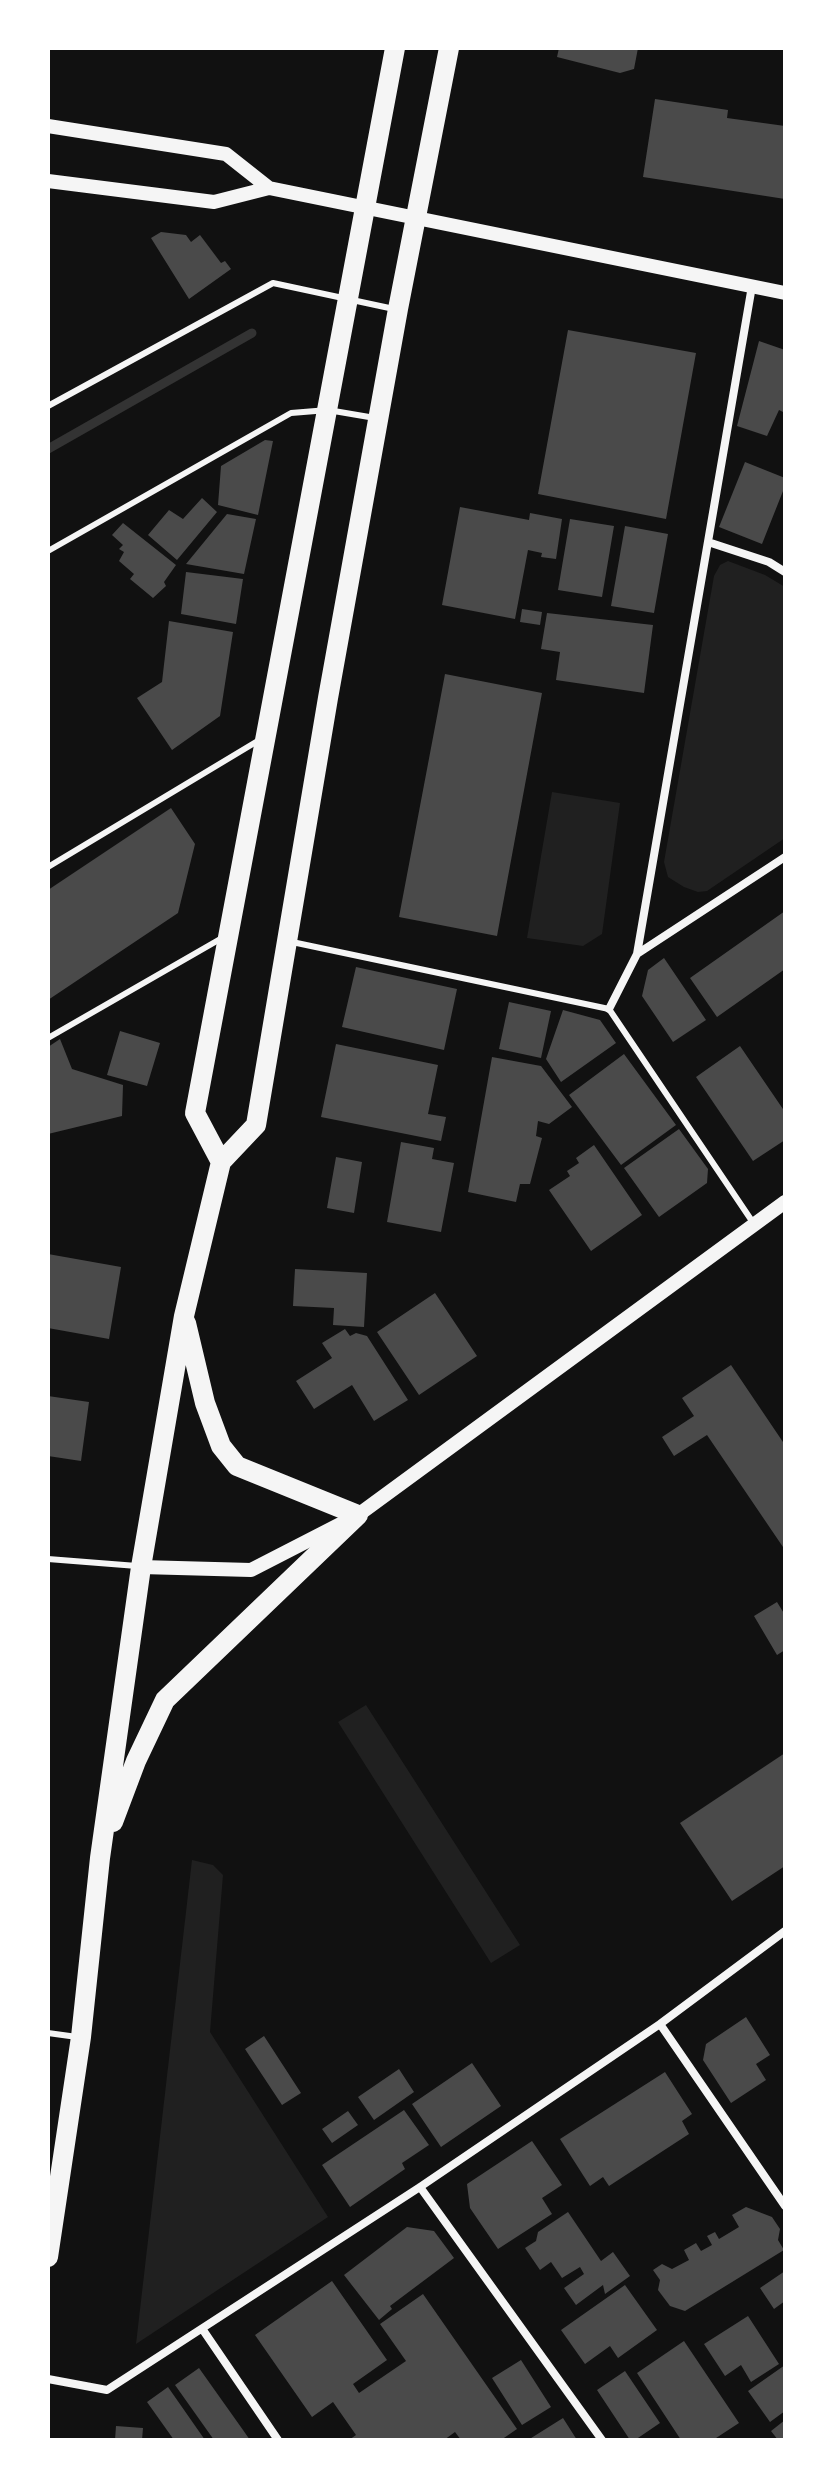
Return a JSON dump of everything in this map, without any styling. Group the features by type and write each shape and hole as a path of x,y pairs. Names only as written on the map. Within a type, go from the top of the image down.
{"main road":[{"path":"221,1162 195,1113 395,48"},
{"path":"48,2257 81,2037 100,1858 141,1567 184,1316 221,1162 256,1125 328,698 449,48"},
{"path":"100,1858 136,1761 165,1700 358,1515 237,1466 221,1446 205,1403 184,1316"}],"street":[{"path":"48,126 226,154 269,188"},
{"path":"48,181 214,202 269,188 785,293"},
{"path":"609,1009 637,954 752,285"},
{"path":"708,542 769,562 785,572"},
{"path":"637,954 785,857"},
{"path":"141,1567 251,1570 358,1515 785,1202"},
{"path":"48,2379 107,2390 420,2187 660,2024 785,1931"},
{"path":"660,2024 785,2206"},
{"path":"420,2187 602,2440"},
{"path":"203,2330 278,2440"}],"lane":[{"path":"48,406 273,283 398,309"},
{"path":"48,551 291,413 328,410 380,419"},
{"path":"48,867 264,737"},
{"path":"48,1038 231,933"},
{"path":"288,941 609,1009 754,1224"},
{"path":"48,1559 141,1567"},
{"path":"48,2033 81,2037"}],"shaded area":[{"path":"728,561 765,575 785,587 785,838 707,891 698,892 668,877 664,862 714,576 720,565"},
{"path":"552,792 620,803 602,934 583,946 527,938"},
{"path":"366,1705 520,1945 491,1963 338,1722"},
{"path":"192,1860 213,1865 223,1875 210,2032 328,2217 136,2344"}],"building":[{"path":"559,48 638,48 634,69 620,73 557,57"},
{"path":"655,99 728,110 727,118 785,126 785,199 643,177"},
{"path":"161,232 186,235 191,242 200,235 221,263 225,261 231,269 189,299 151,238"},
{"path":"568,330 696,353 666,519 538,494"},
{"path":"759,341 785,350 785,413 779,410 767,436 737,426"},
{"path":"265,440 273,441 258,515 218,505 221,466"},
{"path":"745,462 785,478 785,486 762,544 719,527"},
{"path":"202,498 217,512 177,560 148,535 169,510 183,519"},
{"path":"460,507 529,520 530,513 562,519 556,559 541,557 542,553 528,550 515,619 442,605"},
{"path":"227,514 256,519 244,574 186,564"},
{"path":"570,519 614,526 602,597 558,590"},
{"path":"123,523 176,565 164,582 166,586 153,598 130,579 134,574 119,561 124,552 119,549 123,545 112,535"},
{"path":"625,526 668,534 654,613 611,606"},
{"path":"186,572 243,579 236,624 181,614"},
{"path":"522,609 542,612 540,625 520,622"},
{"path":"547,613 653,625 644,693 556,680 560,652 541,649"},
{"path":"169,621 233,632 220,716 172,750 137,698 162,682"},
{"path":"445,674 542,693 497,936 399,917"},
{"path":"171,808 195,844 178,913 48,1000 48,890"},
{"path":"785,911 785,969 717,1017 690,978"},
{"path":"664,958 706,1020 673,1042 642,996 648,970"},
{"path":"356,967 457,989 444,1050 342,1027"},
{"path":"509,1002 551,1011 541,1058 499,1049"},
{"path":"563,1010 600,1020 616,1043 561,1082 546,1059"},
{"path":"120,1031 160,1043 147,1086 107,1075"},
{"path":"60,1039 72,1069 123,1085 122,1116 48,1134 48,1047"},
{"path":"336,1044 438,1065 428,1114 446,1117 441,1141 321,1117"},
{"path":"740,1046 785,1112 785,1140 753,1161 696,1077"},
{"path":"624,1054 676,1125 621,1165 569,1095"},
{"path":"492,1057 541,1066 572,1107 549,1124 538,1121 536,1136 542,1138 530,1184 520,1184 516,1202 468,1192"},
{"path":"679,1129 708,1169 707,1183 659,1217 624,1168"},
{"path":"401,1142 434,1148 432,1159 454,1163 441,1232 387,1222"},
{"path":"594,1145 642,1215 591,1251 549,1190 570,1176 567,1171 579,1163 576,1158"},
{"path":"336,1157 362,1162 354,1213 327,1208"},
{"path":"48,1254 121,1267 109,1339 48,1328"},
{"path":"295,1269 367,1273 364,1327 333,1325 334,1308 293,1306"},
{"path":"435,1293 477,1356 419,1395 377,1332"},
{"path":"345,1329 350,1336 356,1333 367,1336 408,1400 374,1421 352,1385 314,1409 296,1381 332,1358 322,1343"},
{"path":"731,1365 785,1445 785,1550 707,1435 674,1456 662,1437 694,1416 682,1398"},
{"path":"48,1396 89,1402 81,1461 48,1456"},
{"path":"777,1602 785,1615 785,1650 777,1655 754,1616"},
{"path":"785,1753 785,1866 732,1901 680,1823"},
{"path":"746,2017 770,2055 756,2064 766,2080 731,2103 703,2060 706,2044"},
{"path":"264,2036 301,2093 282,2105 245,2049"},
{"path":"472,2063 501,2106 441,2147 412,2104"},
{"path":"399,2069 414,2092 374,2120 358,2097"},
{"path":"665,2072 692,2114 682,2121 689,2134 609,2186 603,2177 590,2186 560,2139"},
{"path":"404,2110 429,2145 402,2163 405,2169 350,2207 322,2165"},
{"path":"348,2111 358,2125 332,2143 322,2129"},
{"path":"532,2141 562,2185 542,2198 552,2214 498,2249 470,2208 467,2184"},
{"path":"746,2207 772,2217 780,2229 778,2240 784,2250 685,2311 670,2306 658,2290 660,2280 653,2270 662,2264 672,2269 689,2260 684,2250 696,2243 701,2251 712,2245 707,2236 715,2232 719,2239 739,2227 732,2215"},
{"path":"568,2212 601,2261 613,2252 630,2276 605,2294 603,2285 576,2305 564,2288 584,2274 580,2267 562,2278 551,2262 540,2270 525,2248 536,2241 538,2232"},
{"path":"407,2227 434,2231 454,2258 390,2306 392,2309 379,2320 344,2275"},
{"path":"785,2271 785,2301 774,2309 760,2288"},
{"path":"332,2281 387,2360 353,2384 359,2393 406,2361 380,2324 423,2294 517,2429 501,2440 461,2440 455,2432 444,2440 349,2440 356,2435 333,2402 312,2417 255,2335"},
{"path":"625,2285 657,2330 618,2358 610,2346 585,2364 561,2330"},
{"path":"748,2316 779,2364 751,2382 741,2365 725,2376 704,2344"},
{"path":"684,2341 739,2423 713,2440 681,2440 637,2373"},
{"path":"521,2360 551,2407 522,2425 492,2378"},
{"path":"785,2365 785,2411 770,2422 748,2391"},
{"path":"199,2368 250,2440 214,2440 175,2385"},
{"path":"625,2371 660,2423 635,2440 630,2440 597,2390"},
{"path":"168,2387 205,2440 174,2440 147,2402"},
{"path":"563,2418 577,2440 528,2440"},
{"path":"785,2420 785,2440 778,2440 771,2431"},
{"path":"116,2426 143,2428 142,2440 115,2440"}],"waterway":[{"path":"48,449 252,333"}]}
